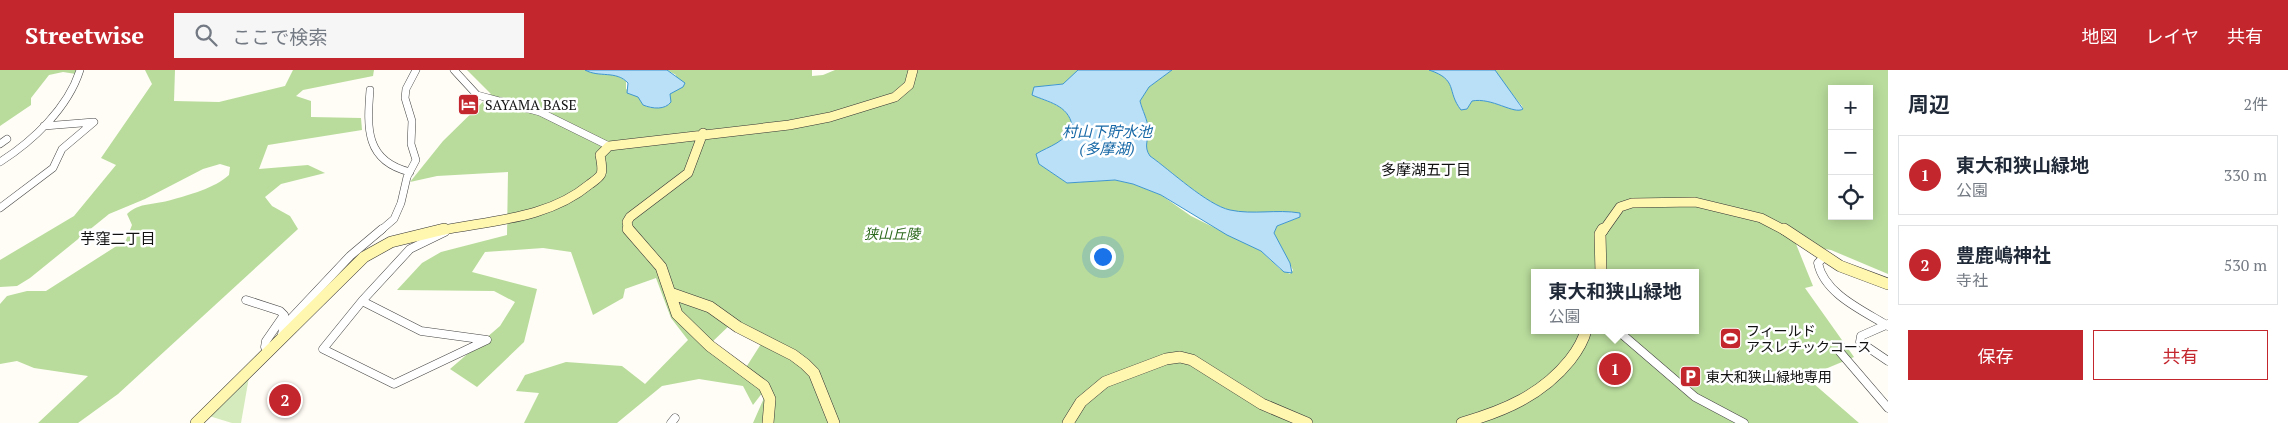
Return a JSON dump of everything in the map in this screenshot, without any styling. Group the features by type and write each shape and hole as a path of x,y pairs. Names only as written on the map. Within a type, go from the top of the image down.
{"street":[{"path":"0,162 19,149 44,126 69,94 80,70"},
{"path":"279,342 284,326 350,256 394,219 416,160 411,144 412,122 405,98 408,84 416,70"},
{"path":"454,70 477,96 540,112 609,146 802,122 884,101 906,89 913,70"},
{"path":"370,90 369,135 382,157 389,164 397,169 410,172"},
{"path":"1,206 53,168 62,149 94,122 44,126"},
{"path":"703,133 688,173 630,217 627,222 630,234 661,267 677,314 719,353 764,386 770,399 768,423"},
{"path":"0,144 7,139"},
{"path":"196,423 372,251 397,240 456,227 537,213 564,202 600,176 602,172 600,155 609,146"},
{"path":"1601,269 1600,234 1617,210 1632,203 1702,203 1746,213 1772,223 1824,257 1853,272 1888,284"},
{"path":"362,301 421,331 487,340 394,384 323,350 362,301 414,246 456,227"},
{"path":"1824,257 1818,263 1817,269 1824,281 1887,325"},
{"path":"670,293 692,298 710,307 738,327 793,355 805,364 818,381 834,423"},
{"path":"246,300 280,311 284,316 266,340 265,347 269,352"},
{"path":"1887,325 1860,336 1860,342 1888,361"},
{"path":"1462,423 1519,404 1536,393 1566,366 1585,338 1586,334"},
{"path":"1622,334 1696,398 1744,423"},
{"path":"1840,352 1888,408"},
{"path":"1068,423 1088,395 1105,382 1158,361 1180,357 1192,360 1262,404 1307,423"}],"green space":[{"path":"0,70 76,70 76,74 63,72 49,75 31,98 31,105 0,126"},
{"path":"145,70 175,70 174,101 219,102 285,86 293,70 374,70 373,76 303,90 296,96 311,101 311,117 361,118 362,130 268,145 259,169 308,165 325,173 281,184 265,197 272,206 290,216 298,229 118,394 78,423 38,423 88,376 34,368 17,361 0,364 0,304 7,296 27,291 46,291 126,240 132,225 127,214 137,207 186,196 217,184 229,175 230,167 220,164 203,169 145,199 109,214 30,278 17,286 0,287 0,260 74,216 116,165 101,158 152,84"},
{"name":"狭山丘陵","path":"467,70 585,70 612,73 626,81 626,89 641,99 643,105 658,108 671,102 668,96 676,75 667,70 812,70 812,76 823,75 835,70 1078,70 1064,84 1051,85 1032,95 1051,102 1062,109 1070,118 1072,125 1062,139 1038,153 1039,164 1067,183 1115,180 1133,184 1161,195 1191,216 1261,251 1280,269 1290,274 1293,270 1274,233 1277,226 1300,217 1295,212 1251,214 1226,209 1206,199 1150,156 1147,146 1148,125 1140,101 1149,87 1172,70 1429,70 1441,74 1450,83 1453,94 1467,109 1472,101 1479,100 1510,108 1523,109 1501,81 1495,70 1888,70 1888,274 1831,250 1796,244 1813,286 1805,288 1854,357 1806,377 1859,423 753,423 768,389 745,369 766,336 734,321 709,345 763,392 753,405 743,386 699,379 662,386 617,423 524,423 539,393 516,391 525,375 566,362 622,366 645,384 688,340 671,318 656,278 625,289 623,298 593,315 571,252 543,248 485,252 472,272 537,289 524,342 477,387 450,369 500,326 515,302 494,291 397,290 422,263 441,252 507,235 508,172 437,176 410,182 443,141 491,94"},
{"path":"249,377 241,423 232,423 209,416"}],"water":[{"path":"585,70 667,70 685,83 683,87 670,94 671,102 668,105 662,108 655,108 643,105 638,97 627,93 628,83 623,79 613,75 596,74"},
{"name":"村山下貯水池 (多摩湖)","path":"1078,70 1172,70 1149,87 1140,101 1148,126 1147,146 1150,156 1200,194 1221,207 1239,211 1300,213 1300,217 1277,226 1274,233 1290,263 1292,273 1284,272 1261,251 1227,235 1161,195 1133,184 1115,180 1067,183 1039,164 1036,154 1062,140 1070,131 1072,125 1070,118 1062,109 1051,102 1032,95 1034,87 1063,84"},
{"path":"1429,70 1495,70 1523,109 1514,110 1480,100 1472,101 1467,109 1461,110 1445,78"}],"place":[{"name":"SAYAMA BASE","path":"469,105"},
{"name":"フィールド アスレチックコース","path":"1730,339"},
{"name":"東大和狭山緑地","path":"1615,369"},
{"name":"東大和狭山緑地専用","path":"1690,377"},
{"name":"豊鹿嶋神社","path":"285,400"}],"district":[{"name":"多摩湖五丁目","path":"1426,170"},
{"name":"芋窪二丁目","path":"118,239"}]}
